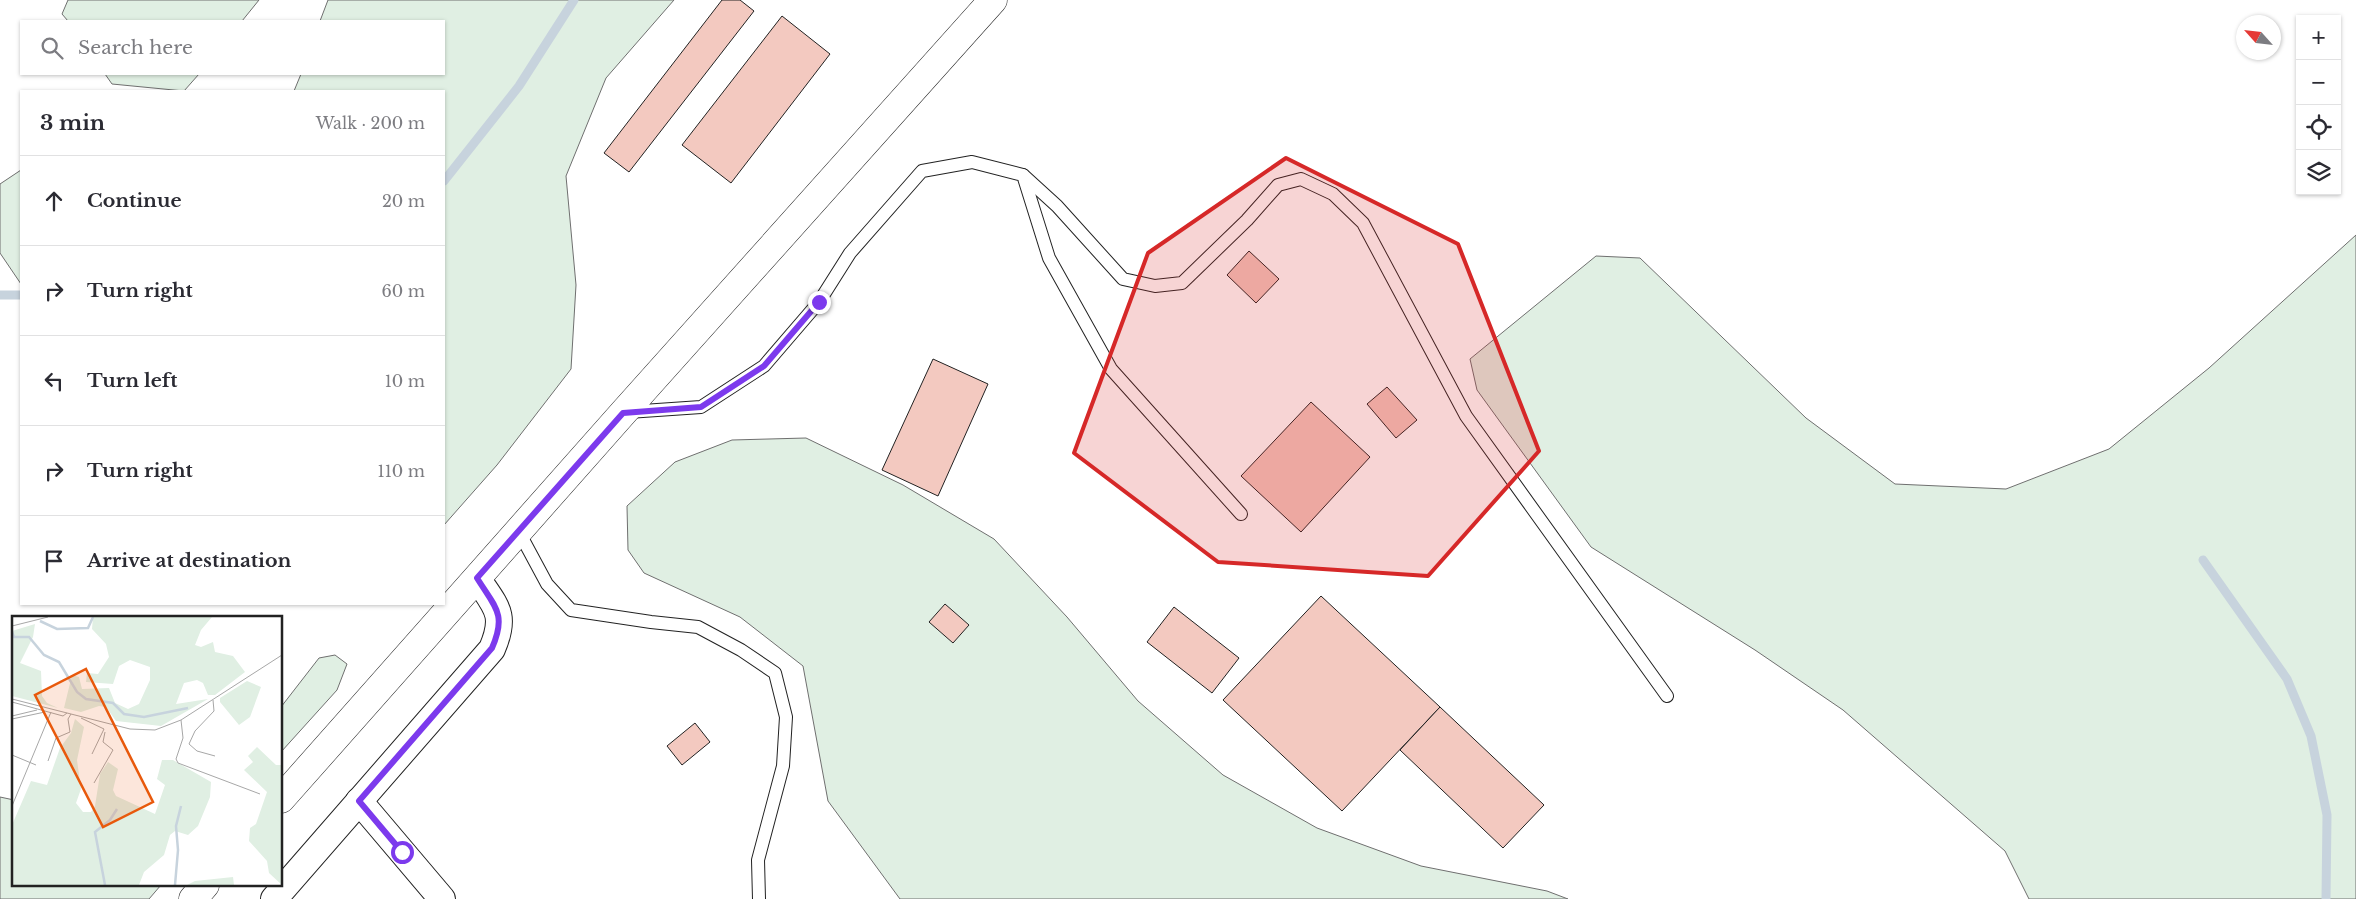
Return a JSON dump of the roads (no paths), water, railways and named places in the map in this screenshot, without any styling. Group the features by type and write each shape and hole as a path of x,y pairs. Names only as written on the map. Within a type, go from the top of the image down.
{"main road":[{"path":"282,798 993,0"},
{"path":"193,899 204,886"}],"street":[{"path":"274,899 492,648 499,632 500,613 477,578"},
{"path":"359,801 442,899"},
{"path":"300,899 322,844"}],"lane":[{"path":"623,413 701,407 764,366 819,302 850,254 922,171 972,162 1023,175 1057,206 1123,279 1155,286 1182,283 1247,220 1278,185 1301,179 1333,194 1363,223 1466,416 1668,696"},
{"path":"1023,175 1049,258 1111,369 1241,514"},
{"path":"519,532 547,584 570,610 698,627 742,650 775,673 786,718 783,766 758,860 759,899"}],"waterway":[{"path":"445,180 519,86 574,0"},
{"path":"0,295 20,295"},
{"path":"2203,560 2287,679 2311,736 2327,815 2326,899"}]}
